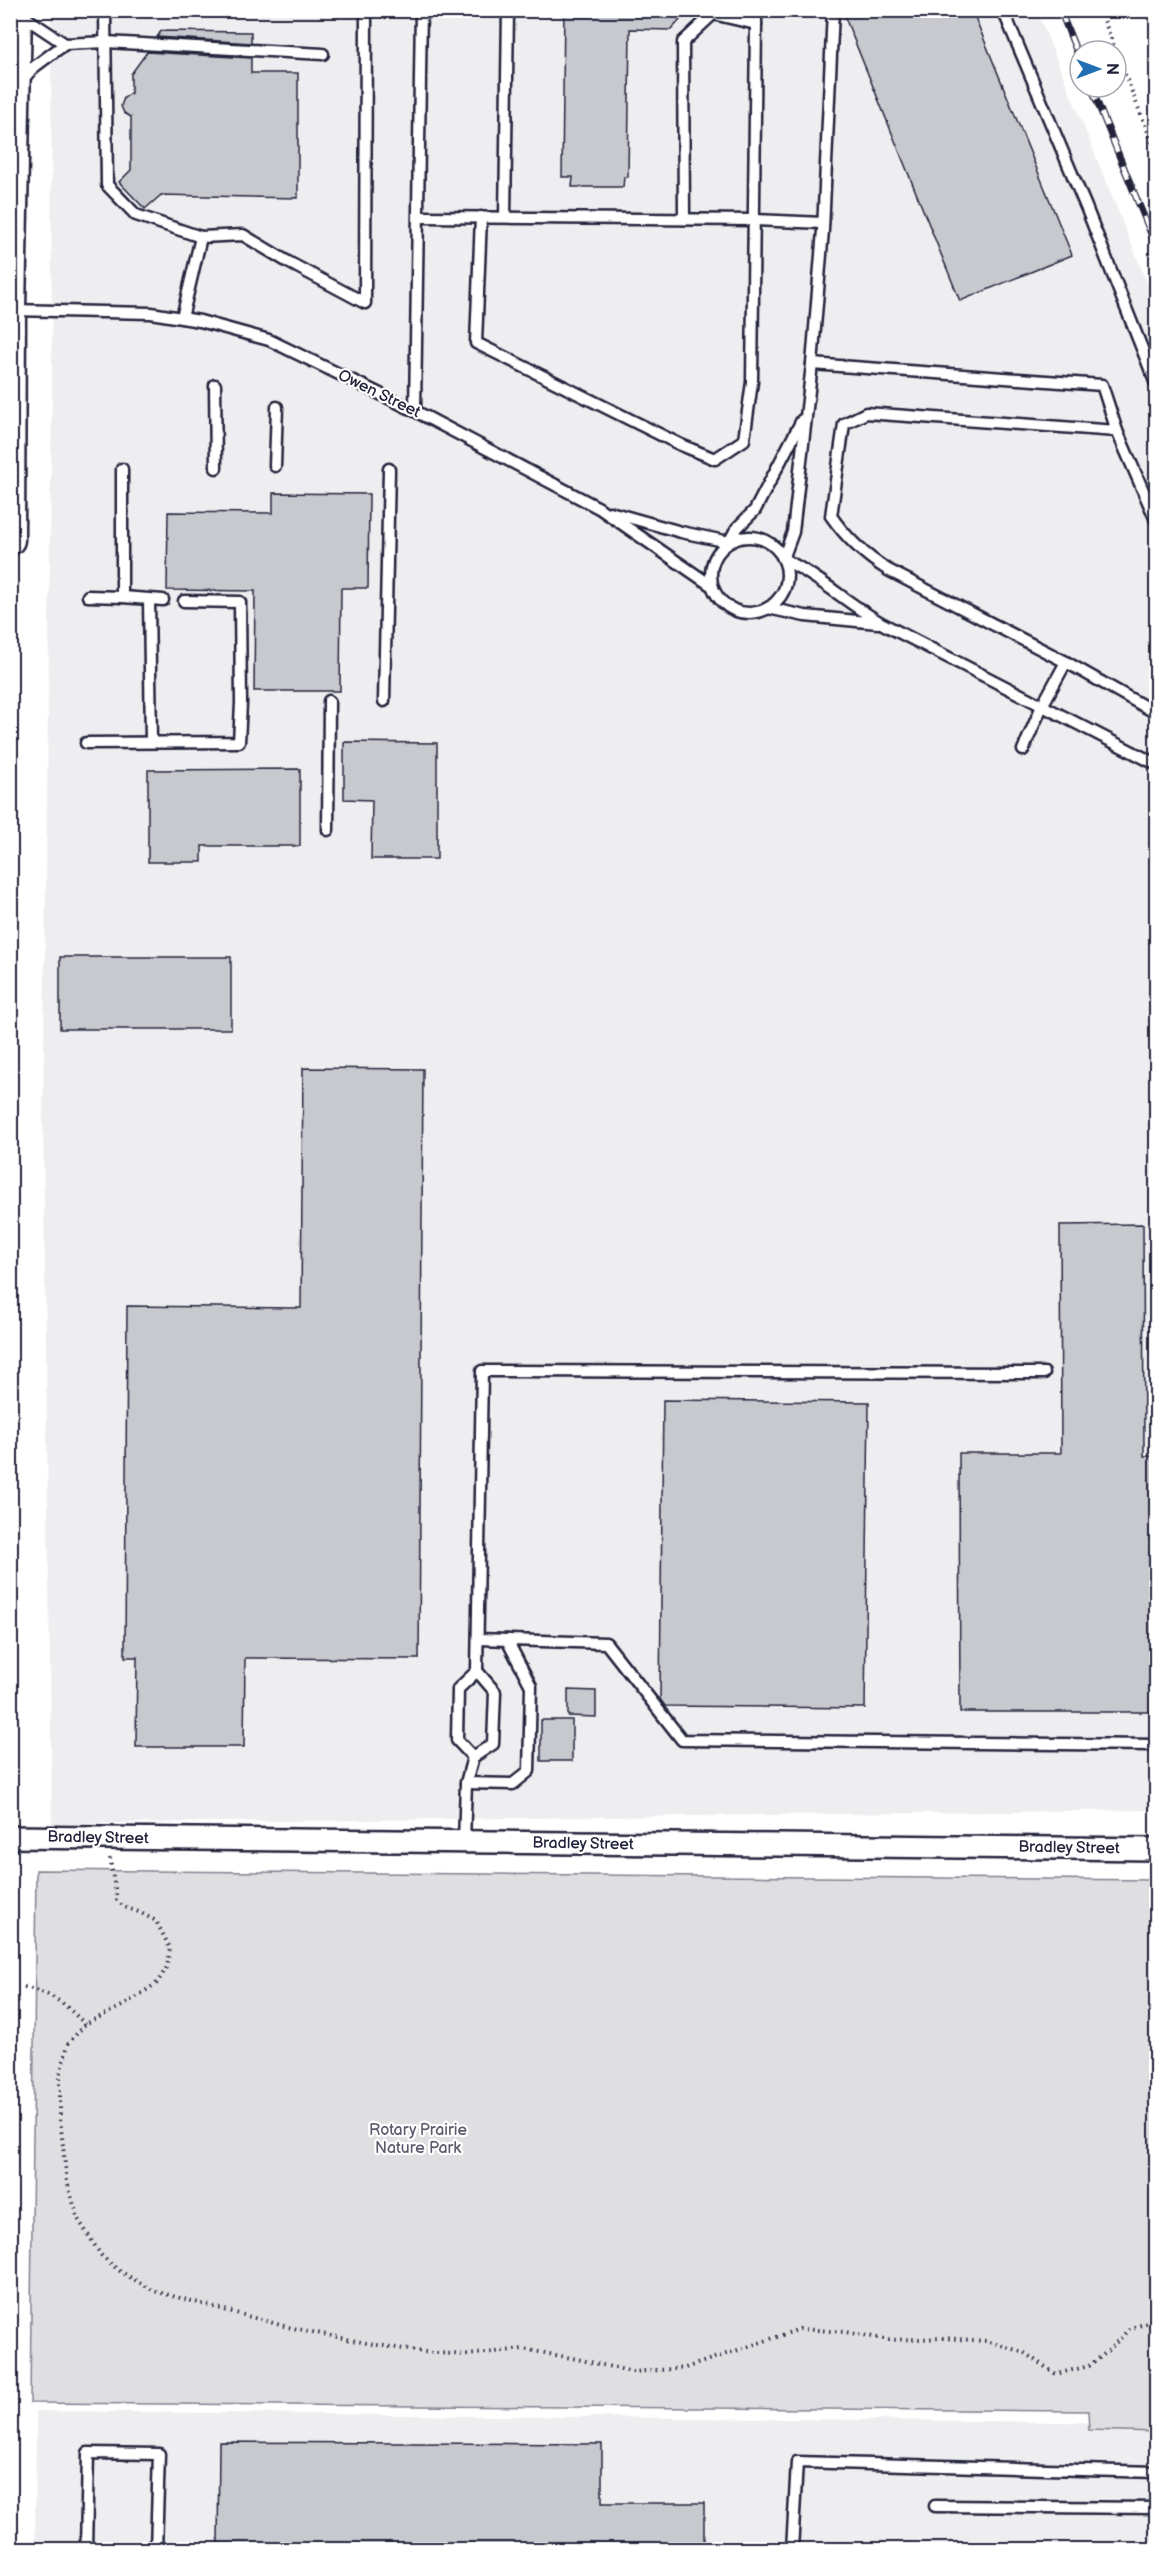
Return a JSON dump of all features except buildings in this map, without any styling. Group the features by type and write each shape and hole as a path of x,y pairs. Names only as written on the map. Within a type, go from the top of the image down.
{"main road":[{"path":"10,540 11,310 17,11"}],"street":[{"name":"Bradley Street","path":"10,1837 1156,1849"}],"lane":[{"path":"105,10 107,185 136,215 201,237 243,235 365,303 366,10"},
{"path":"415,411 420,217 421,10"},
{"path":"506,217 508,10"},
{"path":"481,217 476,343 681,445 715,459 744,440 752,382 756,10"},
{"path":"783,559 794,532 812,364 823,223 833,10"},
{"path":"1003,10 1086,207 1156,384"},
{"path":"17,11 65,44"},
{"path":"684,219 683,42 713,14 756,24"},
{"path":"16,88 34,67 65,44 106,42 323,54"},
{"path":"420,217 755,220 823,223"},
{"path":"182,318 201,237"},
{"name":"Owen Street","path":"11,310 151,313 182,318 269,340 415,411 599,508 712,586 722,601 736,611 747,613 768,608"},
{"path":"812,364 1102,385 1117,431 1152,500 1156,520"},
{"path":"215,385 216,468"},
{"path":"276,466 277,407"},
{"path":"712,586 713,561 729,542 736,528 755,510 806,412"},
{"path":"1117,431 866,413 844,424 831,516 844,535 863,554 888,570 1066,662 1156,714"},
{"path":"122,469 122,597"},
{"path":"384,701 389,469"},
{"path":"599,508 681,532 729,542 741,538 766,541 783,559 786,581 777,601 768,608"},
{"path":"783,559 806,570 860,611 883,624 1156,764"},
{"path":"88,596 164,600"},
{"path":"149,599 151,742"},
{"path":"86,743 238,742 242,703 240,603 184,601"},
{"path":"768,608 805,616 883,624"},
{"path":"1023,750 1042,706 1066,662"},
{"path":"328,830 329,701"},
{"path":"464,1842 466,1783 473,1757 493,1744 495,1692 477,1671 482,1371 1044,1373"},
{"path":"478,1640 606,1644 682,1740 1156,1745"},
{"path":"466,1783 513,1784 529,1772 531,1686 507,1640"},
{"path":"473,1757 457,1740 458,1689 477,1671"},
{"path":"86,2550 88,2453 159,2454 156,2550"},
{"path":"792,2550 797,2462 1156,2472"},
{"path":"935,2506 1156,2508"}],"path":[{"path":"1100,10 1111,39"},
{"path":"1128,81 1156,152"},
{"path":"110,1857 117,1899 124,1907 140,1912 156,1921 170,1947 167,1967 157,1983 124,2005 85,2024 68,2043 60,2074 60,2120 67,2182 78,2219 101,2255 118,2270 154,2291 288,2327 371,2344 423,2352 467,2355 523,2349 577,2358 633,2372 685,2368 800,2329 846,2332 889,2340 944,2338 986,2341 1023,2352 1056,2374 1089,2366 1108,2351 1130,2328 1156,2321"},
{"path":"24,1987 48,1993 62,2001 85,2024"}],"shaded area":[{"path":"51,11 1037,11 1068,88 1068,99 1073,99 1156,305 1156,1810 52,1824 43,1123 52,381"},
{"path":"36,2411 1156,2423 1156,2549 35,2550"}],"green space":[{"name":"Rotary Prairie Nature Park","path":"36,1870 1156,1880 1156,2432 1089,2430 1088,2411 30,2403"}],"railway":[{"path":"1060,10 1072,39"},
{"path":"1096,99 1156,246"}]}
